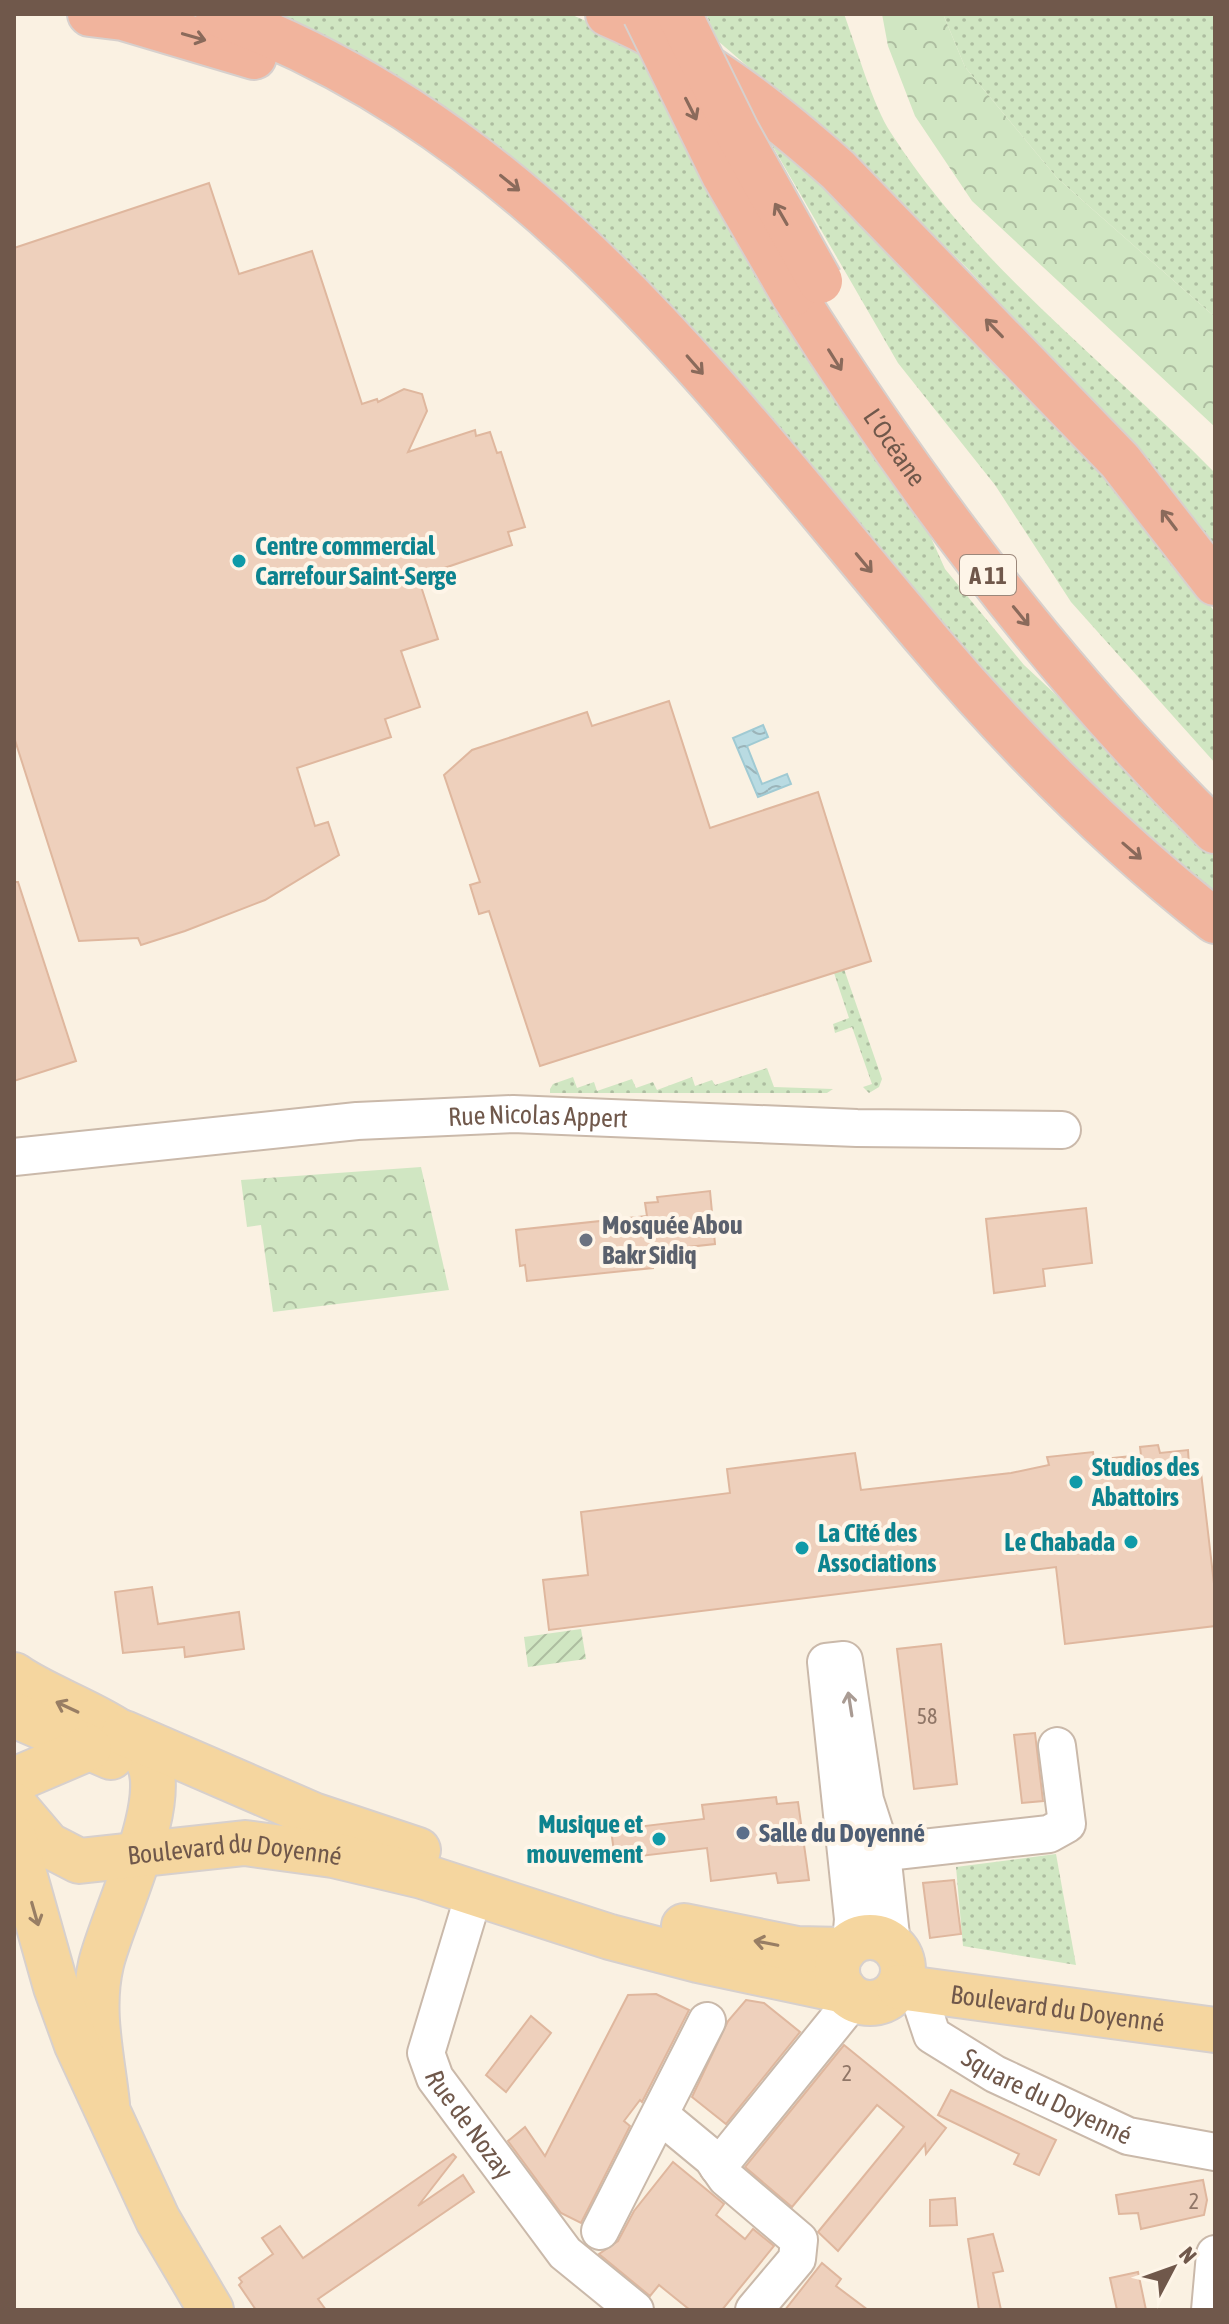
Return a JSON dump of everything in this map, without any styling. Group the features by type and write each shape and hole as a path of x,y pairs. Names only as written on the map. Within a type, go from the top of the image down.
{"highway":[{"path":"90,14 136,21 265,61 311,78 403,127 447,137"},
{"path":"218,14 352,75 401,104 533,201 602,264 741,417 934,648 1121,841 1215,921"},
{"path":"608,14 675,46 715,73 788,126 838,170 1120,461 1215,583"},
{"name":"L’Océane","path":"645,14 724,175 807,288 898,402 993,533 1143,713 1215,788"},
{"name":"L’Océane","path":"679,14 737,132 807,288 891,444 993,581 1061,665 1215,831"}],"main road":[{"path":"14,1675 106,1740 147,1758 154,1775 150,1812 97,1982 97,2036 107,2104"},
{"name":"Boulevard du Doyenné","path":"14,1715 106,1740 313,1815 571,1901 797,1949 876,1971 1215,2030"},
{"path":"14,1780 106,1740"},
{"name":"Boulevard du Doyenné","path":"154,1775 251,1810 313,1815"},
{"name":"Boulevard du Doyenné","path":"14,1805 37,1836 79,1861 245,1843 280,1847 414,1874 698,1960 876,1971 1215,2010"},
{"path":"14,1838 56,1987 77,2045 107,2104 158,2220 211,2310"},
{"name":"Boulevard du Doyenné","path":"474,1894 482,1885 535,1900 571,1901"}],"street":[{"name":"Rue Nicolas Appert","path":"14,1157 357,1121 513,1114 857,1128 1062,1130"},
{"path":"846,1856 1049,1834 1067,1824 1057,1746"},
{"path":"718,2167 876,1971 882,1853 865,1800 847,1760 846,1856 876,1971"},
{"name":"Rue de Nozay","path":"474,1894 426,2053 435,2078 565,2253 635,2310"},
{"name":"Square du Doyenné","path":"876,1971 932,2035 995,2074 1128,2136 1215,2152"},
{"path":"600,2231 707,2021"},
{"path":"660,2115 718,2167 726,2178 791,2231 800,2245 797,2259 754,2310"},
{"path":"1210,2310 1215,2254"}],"green space":[{"path":"267,14 570,14 632,41 705,189 772,305 775,304 920,513 945,569 1024,665 1097,733 1215,856 1215,899 1036,732 844,515 685,321 601,235 478,133 365,60"},
{"path":"706,14 844,14 884,121 925,181 962,227 1044,311 1215,473 1215,551 1178,498 968,269 858,161 718,41"},
{"path":"882,14 943,14 965,67 1057,178 1215,317 1215,427 972,201 915,116 888,46"},
{"path":"943,14 1215,14 1215,317 1057,178 965,67"},
{"path":"758,121 1043,402 1192,577 1215,613 1215,763 1071,602 995,485 898,363"},
{"path":"844,969 882,1079 879,1087 869,1093 863,1087 872,1084 852,1027 835,1033 833,1024 849,1018 834,973"},
{"path":"767,1068 774,1087 833,1089 827,1093 550,1093 553,1084 573,1077 577,1088 594,1082 597,1091 632,1079 636,1088 653,1082 657,1090 692,1077 695,1086 712,1080 715,1085"},
{"path":"421,1167 449,1290 273,1312 261,1225 247,1227 241,1180"},
{"path":"581,1629 586,1659 528,1667 524,1637"},
{"path":"1056,1854 1076,1965 963,1946 956,1867"}],"water":[{"path":"763,725 768,737 747,746 762,784 787,774 791,784 758,797 733,738"}],"building":[{"name":"Centre commercial Carrefour Saint-Serge","path":"209,183 239,274 312,251 362,404 377,399 378,402 404,389 422,394 427,411 408,452 475,430 476,436 490,432 497,453 501,452 525,527 508,532 512,545 418,577 438,639 401,651 420,707 385,719 391,737 297,768 315,826 328,822 339,855 265,900 185,931 141,945 138,938 79,941 14,737 14,248"},
{"path":"669,701 710,828 818,792 871,961 540,1066 489,911 479,914 470,885 480,882 444,775 472,750 587,712 592,726"},
{"path":"14,882 18,882 76,1061 14,1081"},
{"name":"Mosquée Abou Bakr Sidiq","path":"710,1191 715,1244 651,1251 653,1268 527,1281 525,1265 520,1266 516,1230 647,1216 645,1203 658,1202 657,1197"},
{"path":"1086,1208 1092,1263 1043,1269 1045,1286 994,1293 986,1219"},
{"path":"1158,1445 1160,1453 1188,1450 1189,1466 1200,1464 1215,1592 1215,1626 1065,1644 1056,1567 549,1630 543,1580 588,1575 581,1512 730,1493 727,1469 855,1453 861,1490 1011,1473 1049,1465 1047,1457 1093,1452 1094,1460 1141,1455 1140,1447"},
{"path":"152,1587 158,1624 239,1612 244,1649 185,1657 184,1647 123,1653 115,1592"},
{"path":"941,1644 957,1784 914,1789 897,1649"},
{"path":"1035,1733 1043,1801 1022,1803 1014,1735"},
{"path":"776,1797 777,1804 798,1802 809,1880 778,1883 776,1873 711,1881 707,1848 615,1859 611,1830 704,1819 702,1805"},
{"path":"954,1880 961,1934 930,1938 923,1883"},
{"path":"656,1994 689,2010 642,2102 640,2100 624,2121 630,2126 581,2223 561,2213 508,2141 525,2127 545,2156 628,1995"},
{"path":"746,2000 764,2003 800,2032 726,2124 692,2097 728,2021"},
{"path":"531,2016 551,2033 506,2092 486,2075"},
{"path":"844,2045 946,2128 926,2154 925,2144 838,2251 818,2232 904,2127 877,2105 792,2207 745,2167"},
{"path":"951,2090 1056,2140 1039,2175 1014,2164 1019,2154 938,2115"},
{"path":"453,2154 456,2157 418,2206 463,2175 474,2192 318,2299 326,2310 256,2310 239,2285 242,2282 239,2278 273,2254 262,2238 280,2226 303,2258"},
{"path":"673,2162 724,2204 716,2215 745,2239 753,2229 774,2246 722,2310 690,2310 659,2285 650,2296 599,2254 618,2241 634,2211"},
{"path":"1203,2180 1207,2200 1204,2215 1141,2229 1138,2213 1119,2214 1116,2195"},
{"path":"955,2198 957,2225 930,2226 930,2200"},
{"path":"993,2234 1003,2271 993,2273 1001,2310 979,2310 968,2239"},
{"path":"822,2263 841,2279 836,2286 868,2310 785,2310"},
{"path":"1138,2272 1146,2310 1117,2310 1110,2278"}],"place":[{"name":"Centre commercial Carrefour Saint-Serge","path":"239,561"},
{"name":"Mosquée Abou Bakr Sidiq","path":"586,1240"},
{"name":"Studios des Abattoirs","path":"1076,1482"},
{"name":"Le Chabada","path":"1131,1542"},
{"name":"La Cité des Associations","path":"802,1548"},
{"name":"Salle du Doyenné","path":"743,1833"},
{"name":"Musique et mouvement","path":"659,1839"}]}
